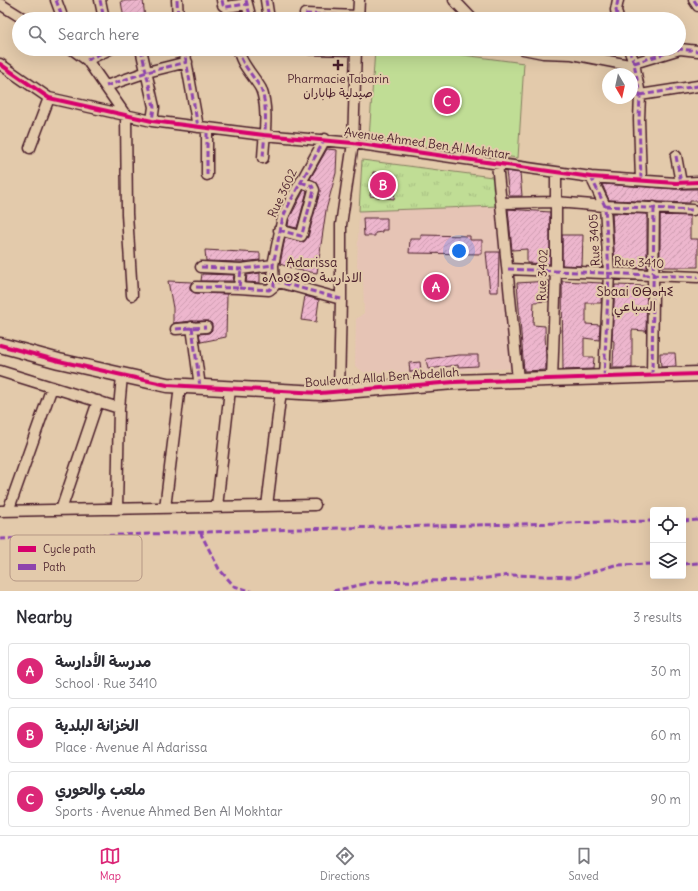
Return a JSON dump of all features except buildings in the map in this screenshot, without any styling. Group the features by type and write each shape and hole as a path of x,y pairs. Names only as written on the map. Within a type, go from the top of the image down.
{"street":[{"path":"56,0 61,12"},
{"path":"100,0 103,12"},
{"path":"177,0 178,12"},
{"path":"222,0 222,5 226,7 247,2 249,12"},
{"path":"266,0 268,12"},
{"path":"358,12 359,0"},
{"path":"454,0 465,12"},
{"path":"617,12 618,0"},
{"path":"694,0 698,6"},
{"path":"0,4 13,12"},
{"path":"686,50 698,51"},
{"path":"82,56 87,60 126,116 127,214 132,295"},
{"path":"87,60 95,56"},
{"path":"143,56 154,107 152,121"},
{"path":"186,56 202,128 207,175"},
{"path":"240,56 261,89 264,100 263,158"},
{"path":"339,392 341,225 354,143 356,56"},
{"path":"584,56 634,64 659,56"},
{"path":"631,56 640,94 639,119 641,180"},
{"path":"106,86 147,72 187,62"},
{"path":"0,64 49,98 30,148"},
{"path":"640,94 698,86"},
{"name":"Avenue Ahmed Ben Al Mokhtar","path":"49,98 126,116 202,128 264,135 325,139 497,162 591,177 681,183 698,182"},
{"name":"Rue 3602","path":"275,283 274,265 279,230 291,200 325,139"},
{"path":"676,156 681,183"},
{"path":"497,162 518,380"},
{"name":"Rue 3402","path":"552,379 556,271 556,172"},
{"name":"Rue 3405","path":"591,177 605,206 609,273 604,378"},
{"path":"279,230 301,236 302,234 314,190 312,186 301,182"},
{"path":"501,203 556,202 693,210"},
{"path":"652,376 654,207"},
{"path":"200,267 241,269 274,265"},
{"path":"239,288 241,269"},
{"name":"Rue 3410","path":"508,269 698,277"},
{"path":"196,287 269,290 275,283 341,299"},
{"path":"192,327 200,387"},
{"path":"176,329 206,327"},
{"name":"Boulevard Allal Ben Abdellah","path":"0,345 122,376 180,386 320,393 454,382 698,374"},
{"path":"0,373 52,387 119,408"},
{"path":"117,509 119,408 122,376"},
{"path":"165,508 180,386"},
{"path":"52,387 4,511 315,505"},
{"path":"217,507 230,388"},
{"path":"267,506 281,391"},
{"path":"61,510 98,401"}],"shaded area":[{"path":"500,206 518,368 410,374 365,373 355,366 356,319 364,313 363,278 357,266 359,211"}],"green space":[{"path":"375,56 470,56 524,63 518,158 369,139"},
{"path":"362,160 500,178 500,206 359,211","holes":["373,172 396,175 394,198"]}],"marked path":[{"path":"56,0 60,12"},
{"path":"100,0 103,12"},
{"path":"177,0 178,12"},
{"path":"222,0 223,5 226,7 247,4"},
{"path":"246,0 249,12"},
{"path":"266,0 268,12"},
{"path":"616,12 618,0"},
{"path":"694,0 698,6"},
{"path":"686,50 698,51"},
{"path":"87,60 95,56"},
{"path":"143,56 154,107 152,121"},
{"path":"185,56 198,127"},
{"path":"241,56 247,69 261,89 265,105 263,158"},
{"path":"632,56 640,95 639,119 641,180"},
{"path":"634,63 657,56"},
{"path":"106,86 147,72 187,62"},
{"path":"640,95 698,86"},
{"path":"207,129 207,175"},
{"path":"239,288 269,290 274,286 273,265 283,217 325,139"},
{"path":"676,156 681,183"},
{"path":"591,177 605,206 609,273 604,377"},
{"path":"279,230 301,236 302,234 314,190 312,186 301,182"},
{"path":"605,206 693,210"},
{"path":"652,376 654,207"},
{"path":"201,267 241,269 273,265"},
{"path":"196,287 239,288 241,269"},
{"path":"508,269 698,277"},
{"path":"275,281 341,299"},
{"path":"192,327 200,387"},
{"path":"176,329 206,327"},
{"path":"686,521 698,520"},
{"path":"119,535 298,529 650,521"},
{"path":"200,532 219,569 234,586 251,591"},
{"path":"0,539 10,539"},
{"path":"686,564 698,563"},
{"path":"333,591 373,582 472,580 511,575 575,577 615,565 650,564"}],"cycle path":[{"path":"0,64 49,98 152,121 264,135 353,143 591,177 676,183 698,182"},
{"path":"0,345 59,361 167,385 320,393 454,382 698,374"}],"place":[{"name":"Pharmacie Tabarin صيدلية طاباران","path":"338,65"},
{"name":"ملعب والحوري","path":"447,101"},
{"name":"الخزانة البلدية","path":"383,185"},
{"name":"مدرسة الأدارسة","path":"436,287"}],"district":[{"name":"Adarissa ⴰⴷⴰⵔⵉⵙⴰ الادارسة","path":"312,270"},
{"name":"Sbaai ⵙⴱⴰⵄⵉ السباعي","path":"635,298"}]}
